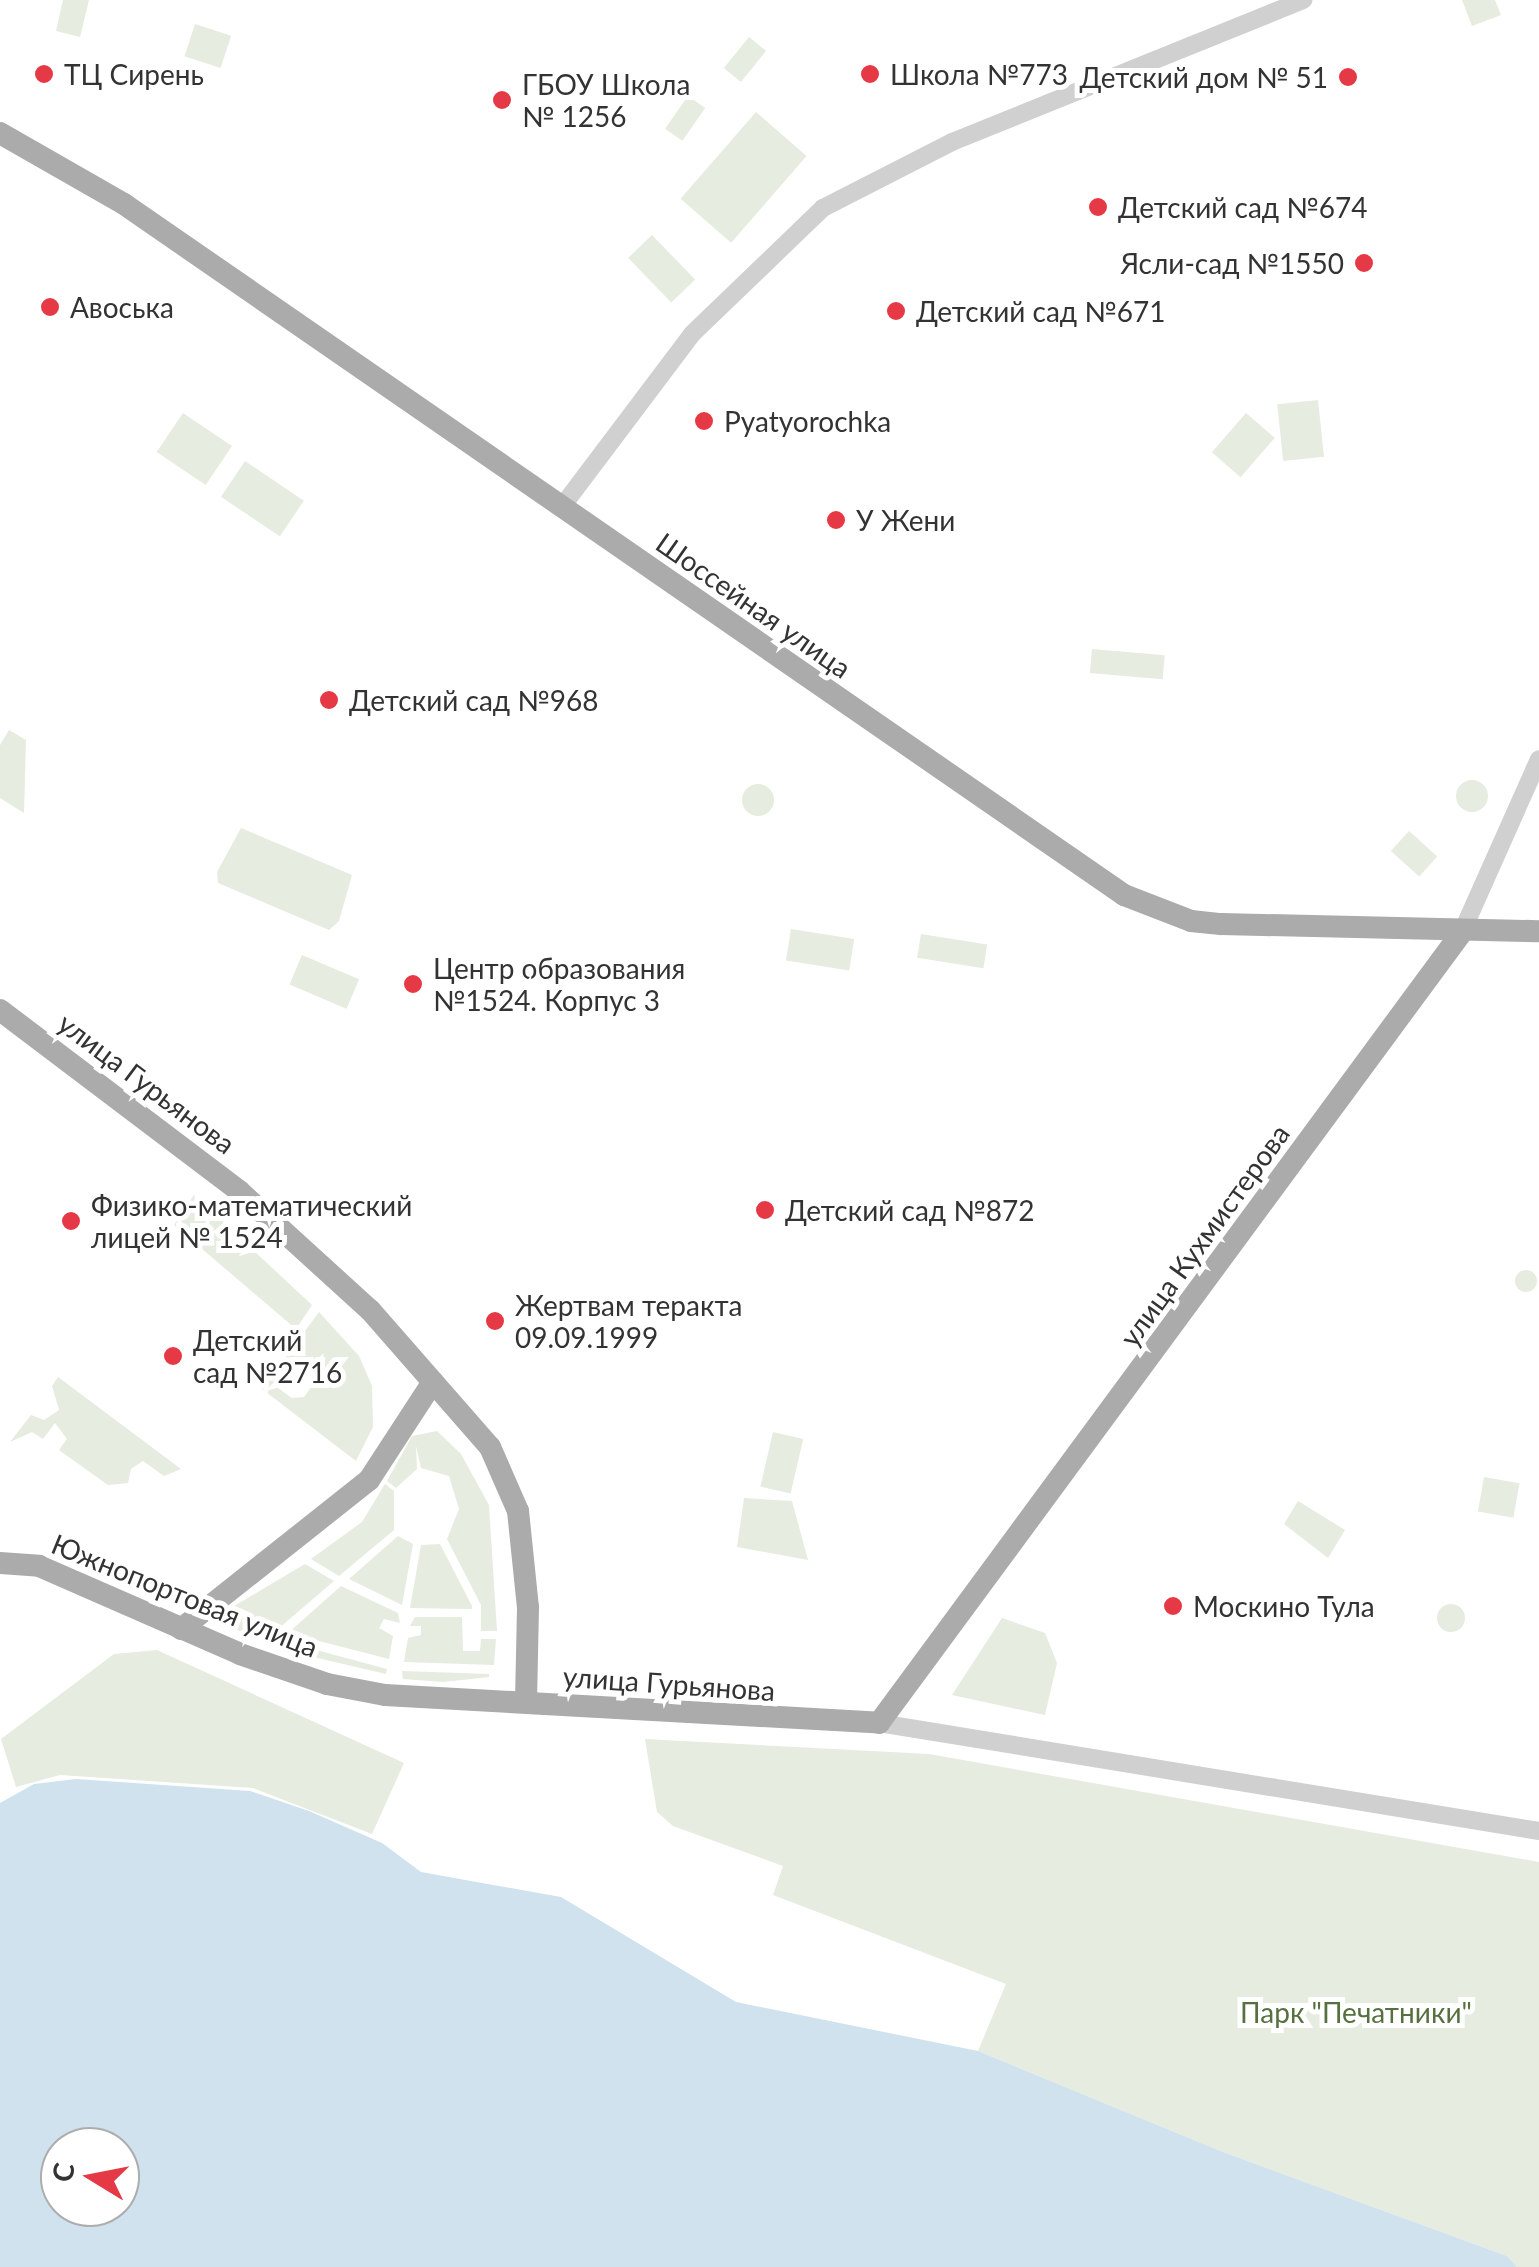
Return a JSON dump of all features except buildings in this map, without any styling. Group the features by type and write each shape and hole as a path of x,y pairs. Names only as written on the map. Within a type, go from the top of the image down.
{"main road":[{"name":"Шоссейная улица","path":"0,133 101,188 1124,895 1191,921 1539,932"},
{"name":"улица Кухмистерова","path":"880,1724 1462,932"},
{"name":"улица Гурьянова","path":"0,1010 239,1190 370,1310 490,1447 518,1511 526,1702 880,1724"},
{"path":"181,1629 369,1480 433,1382"},
{"name":"Южнопортовая улица","path":"0,1563 38,1566 181,1629 327,1684 386,1695 526,1702"}],"street":[{"path":"561,508 692,334 823,208 952,142 1303,0"},
{"name":"улица Кухмистерова","path":"1462,932 1539,759"},
{"name":"улица Гурьянова","path":"880,1724 1539,1832"}],"green space":[{"path":"63,0 89,0 80,37 56,31"},
{"path":"1462,0 1495,0 1501,15 1472,26"},
{"path":"195,24 231,36 221,68 184,56"},
{"path":"749,37 766,51 741,82 724,68"},
{"path":"688,96 705,108 682,141 665,129"},
{"path":"756,112 807,156 731,243 681,199"},
{"path":"652,235 695,280 671,303 628,258"},
{"path":"1318,400 1324,457 1283,461 1277,404"},
{"path":"183,413 232,446 206,485 157,452"},
{"path":"1246,413 1275,438 1241,477 1212,452"},
{"path":"245,461 304,501 280,536 221,497"},
{"path":"1092,649 1165,655 1163,679 1090,673"},
{"path":"9,730 26,740 24,813 0,798 0,745"},
{"path":"1472,780 1483,785 1488,796 1483,807 1472,812 1461,807 1456,796 1461,785"},
{"path":"758,784 769,789 774,800 769,811 758,816 747,811 742,800 747,789"},
{"path":"241,828 352,875 339,921 329,930 218,883 217,872"},
{"path":"1409,831 1437,856 1419,876 1391,851"},
{"path":"791,929 854,939 849,971 786,961"},
{"path":"921,934 987,944 983,968 917,958"},
{"path":"302,955 359,979 347,1009 289,984"},
{"path":"194,1195 312,1305 296,1329 174,1225"},
{"path":"1526,1270 1534,1273 1534,1289 1526,1292 1518,1289 1515,1281 1518,1273"},
{"path":"319,1312 359,1356 372,1386 373,1427 356,1461 262,1389","holes":["290,1362 312,1371 314,1383 304,1397 292,1398 278,1388 280,1370"]},
{"path":"58,1377 181,1469 164,1476 143,1461 131,1469 128,1483 108,1485 59,1450 67,1439 55,1423 43,1439 32,1432 10,1442 31,1415 44,1420 59,1410 52,1386"},
{"path":"437,1431 461,1454 489,1505 497,1631 481,1631 481,1605 447,1539 459,1509 449,1476 421,1468 416,1446 417,1469 396,1488 387,1481 412,1436"},
{"path":"773,1432 803,1439 791,1494 760,1487"},
{"path":"1484,1477 1519,1483 1513,1518 1478,1511"},
{"path":"385,1484 394,1491 394,1530 339,1576 311,1559 362,1522"},
{"path":"744,1498 792,1501 808,1560 737,1547"},
{"path":"1298,1501 1345,1530 1328,1558 1284,1524"},
{"path":"398,1536 413,1544 402,1605 349,1579"},
{"path":"440,1544 472,1609 410,1608 421,1545"},
{"path":"305,1564 334,1581 264,1641 225,1625 229,1609"},
{"path":"341,1586 398,1613 400,1623 384,1619 379,1628 393,1636 389,1659 288,1633"},
{"path":"1451,1604 1461,1608 1465,1618 1461,1628 1451,1632 1441,1628 1437,1618 1441,1608"},
{"path":"415,1617 462,1617 463,1651 480,1651 481,1639 496,1639 494,1665 404,1662 408,1638 421,1635 421,1626 410,1626"},
{"path":"1002,1618 1045,1633 1057,1663 1045,1715 952,1695"},
{"path":"279,1640 387,1669 386,1674 275,1648"},
{"path":"157,1650 404,1763 372,1834 253,1788 60,1775 16,1787 1,1739 114,1654"},
{"path":"402,1671 489,1677 443,1682 403,1679"},
{"name":"Парк \"Печатники\"","path":"645,1739 929,1754 1539,1862 1539,2267 1517,2267 1507,2256 1223,2152 978,2051 1006,1984 773,1895 783,1866 673,1826 657,1812"}],"water":[{"path":"76,1779 250,1791 309,1811 382,1843 421,1872 561,1897 736,2002 978,2051 1223,2152 1507,2256 1517,2267 0,2267 0,1803 34,1784"}],"place":[{"name":"ТЦ Сирень","path":"44,74"},
{"name":"Школа №773","path":"870,74"},
{"name":"Детский дом № 51","path":"1348,77"},
{"name":"ГБОУ Школа № 1256","path":"502,100"},
{"name":"Детский сад №674","path":"1098,207"},
{"name":"Ясли-сад №1550","path":"1364,263"},
{"name":"Авоська","path":"50,307"},
{"name":"Детский сад №671","path":"896,311"},
{"name":"Pyatyorochka","path":"704,421"},
{"name":"У Жени","path":"836,520"},
{"name":"Детский сад №968","path":"329,700"},
{"name":"Центр образования №1524. Корпус 3","path":"413,984"},
{"name":"Детский сад №872","path":"765,1210"},
{"name":"Физико-математический лицей № 1524","path":"71,1221"},
{"name":"Жертвам теракта 09.09.1999","path":"495,1321"},
{"name":"Детский сад №2716","path":"173,1356"},
{"name":"Москино Тула","path":"1173,1606"}]}
